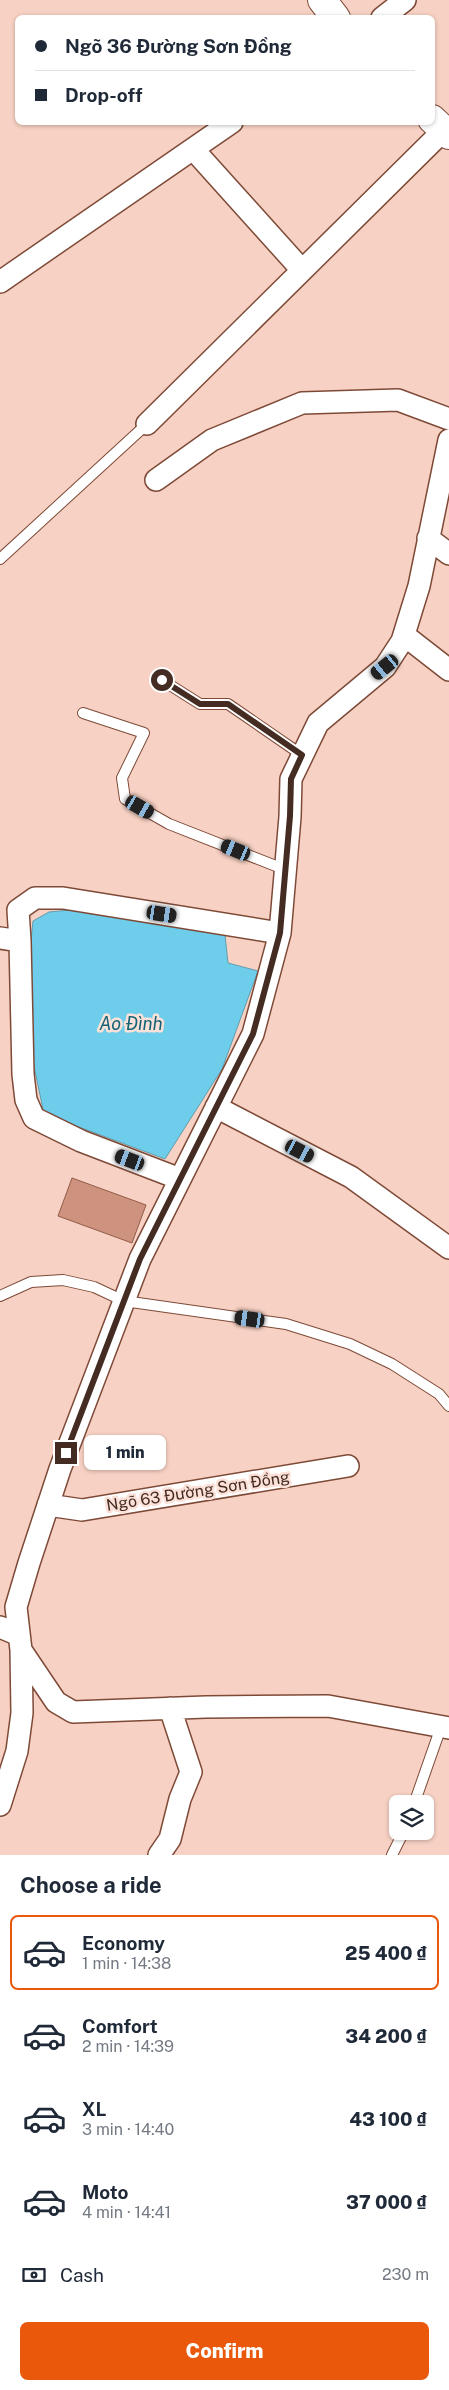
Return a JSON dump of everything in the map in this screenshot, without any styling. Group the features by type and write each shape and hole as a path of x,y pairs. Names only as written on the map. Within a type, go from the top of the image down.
{"main road":[{"path":"322,0 334,15"}],"street":[{"path":"386,15 405,0"},
{"path":"0,282 228,125"},
{"path":"147,424 442,128"},
{"path":"193,150 301,269"},
{"path":"156,480 212,440 302,403 398,400 449,419"},
{"path":"0,1805 17,1751 22,1713 13,1637 16,1608 48,1505 140,1259 253,1034 280,933 291,779 318,723 385,667 404,635 419,586 449,440"},
{"path":"428,538 449,554"},
{"path":"404,635 449,670"},
{"path":"180,1178 81,1141 34,1118 26,1100 10,940 18,910 35,898 64,898 280,933"},
{"path":"216,1107 351,1177 449,1248"},
{"name":"Ngõ 63 Đường Sơn Đồng","path":"48,1505 82,1510 348,1466"},
{"path":"13,1637 56,1702 73,1712 170,1708 328,1706 445,1728"},
{"path":"159,1855 170,1839 180,1799 191,1772 170,1708"}],"lane":[{"path":"0,559 147,424"},
{"path":"162,680 200,704 228,704 302,755"},
{"path":"83,713 144,733 122,778 125,799 169,824 286,870"},
{"path":"0,1296 31,1282 63,1280 94,1287 124,1301 286,1324 350,1344 392,1364 439,1394 449,1406"},
{"path":"418,1795 445,1728"},
{"path":"392,1855 400,1840"}],"water":[{"name":"Ao Đình","path":"70,910 225,935 228,963 258,971 222,1069 165,1159 44,1114 30,1047 28,972 33,921 49,912"}],"building":[{"path":"72,1178 146,1205 132,1243 58,1216"}],"route":[{"path":"66,1453 140,1259 253,1034 280,933 286,878 291,779 302,755 228,704 200,704 162,680"}]}
